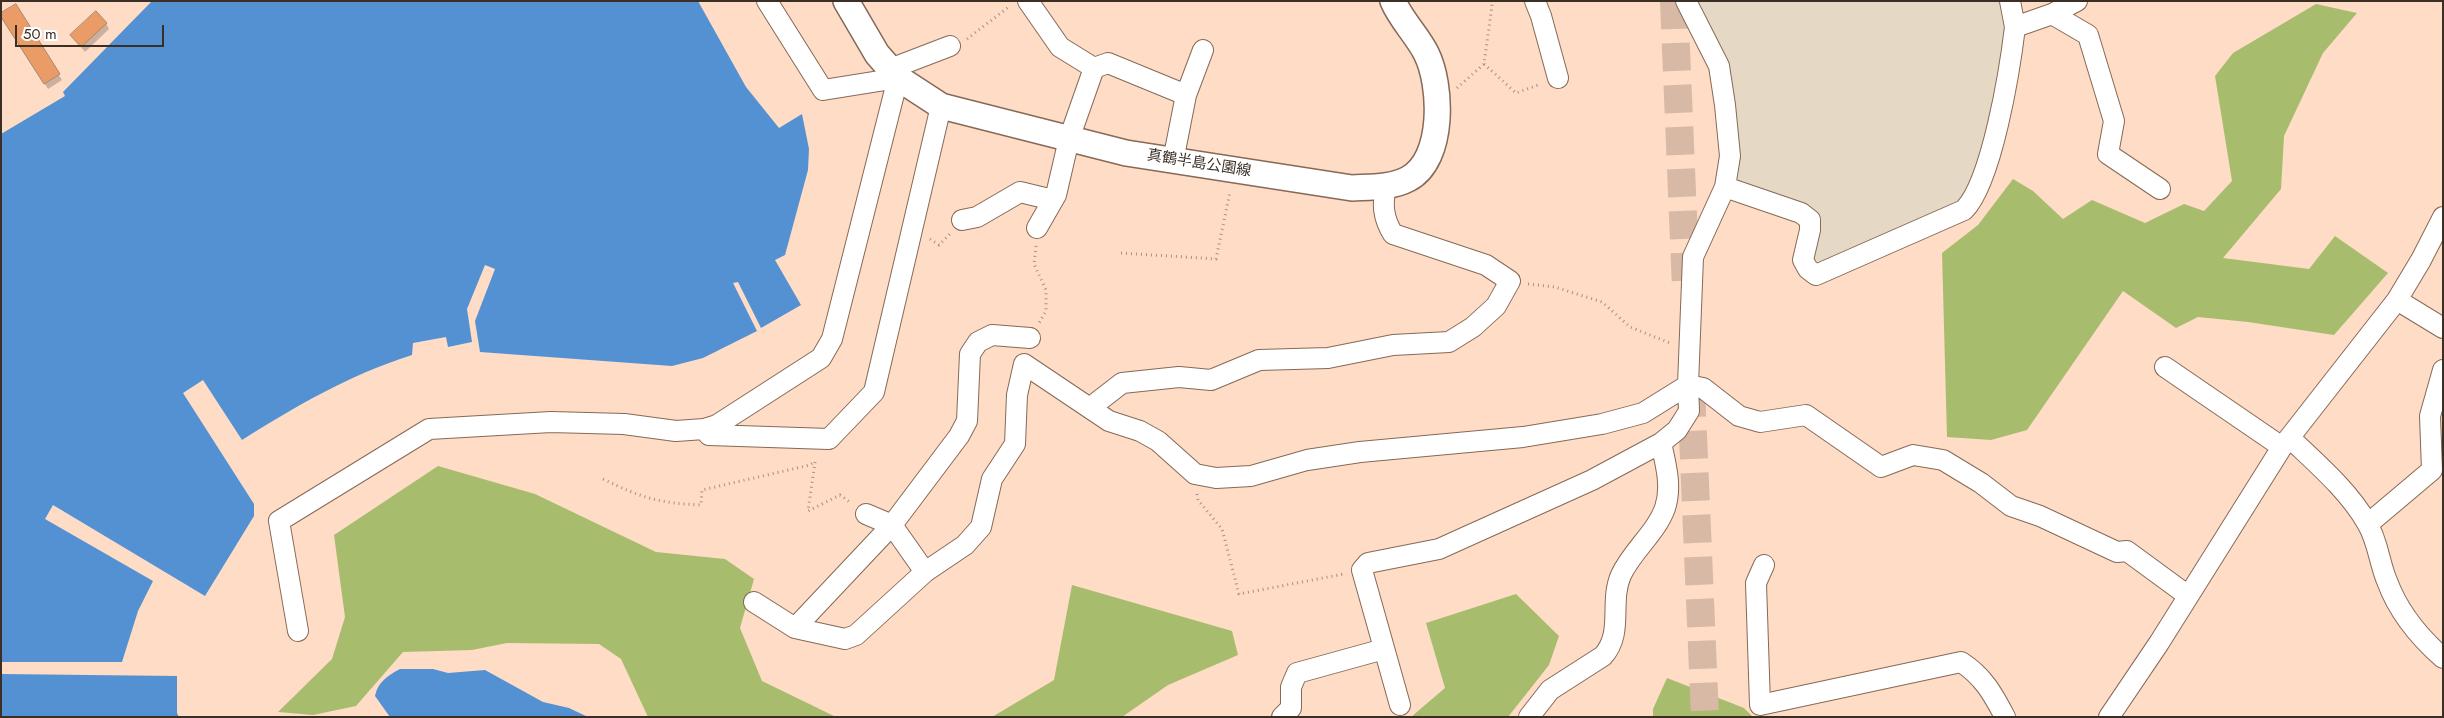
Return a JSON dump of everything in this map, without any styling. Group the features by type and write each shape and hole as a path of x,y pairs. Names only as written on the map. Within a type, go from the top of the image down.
{"main road":[{"name":"真鶴半島公園線","path":"846,1 877,54 894,73 941,106 1126,153 1352,188 1386,186 1409,178 1424,163 1431,150 1437,128 1437,107 1426,54 1393,1"}],"street":[{"path":"767,1 823,90 894,73 950,46"},
{"path":"1028,1 1060,47 1094,68"},
{"path":"1535,1 1558,78"},
{"path":"1400,705 1362,570 1368,563 1439,549 1592,480 1661,444 1677,430 1689,411 1688,382 1693,257 1725,187 1730,156 1725,105 1718,66 1686,1"},
{"path":"1725,187 1801,212 1810,220 1810,230 1802,260 1808,269 1816,275 1964,210 1973,201 1984,171 2012,57 2015,26 2010,1"},
{"path":"2015,26 2052,14 2077,1"},
{"path":"2052,14 2088,35 2114,121 2108,154 2160,188"},
{"path":"1173,160 1186,95 1202,50"},
{"path":"1094,68 1108,63 1186,95"},
{"path":"1037,228 1056,195 1069,139 1094,68"},
{"path":"298,631 279,521 428,429 551,422 624,424 676,432 704,429 717,425 821,358 832,339 894,73"},
{"path":"704,429 709,435 829,439 874,392 941,106"},
{"path":"1091,407 1122,383 1179,378 1211,380 1259,360 1328,358 1393,346 1449,342 1473,327 1496,306 1510,282 1486,266 1393,234 1385,221 1383,201 1386,186"},
{"path":"962,220 977,218 1020,192 1053,200"},
{"path":"2109,717 2159,643 2286,442 2397,300 2421,260 2443,217"},
{"path":"2397,300 2443,328"},
{"path":"795,628 892,525 939,466 967,421 970,354 978,342 992,334 1030,338"},
{"path":"754,602 795,628 845,639 856,635 925,572 965,545 981,527 992,479 1015,444 1017,395 1024,364 1091,407 1109,421 1140,431 1158,441 1195,474 1216,478 1251,476 1307,460 1478,440 1523,437 1602,424 1643,413 1688,382"},
{"path":"2165,367 2286,442 2334,481 2368,524 2379,551 2386,581 2402,612 2426,643 2443,658"},
{"path":"2368,524 2432,470 2430,416 2443,370"},
{"path":"1688,382 1703,388 1739,416 1760,422 1806,415 1882,467 1914,455 1943,460 1981,483 2011,506 2040,516 2117,552 2127,551 2188,595"},
{"path":"1529,717 1550,690 1603,656 1610,648 1615,635 1617,590 1621,575 1658,522 1665,508 1668,490 1661,444"},
{"path":"866,514 892,525 925,572"},
{"path":"1764,565 1756,583 1760,704 1961,662 1975,671 1990,688 2005,717"},
{"path":"1282,717 1291,708 1291,687 1297,673 1384,649"}],"path":[{"path":"950,46 972,37 1016,1"},
{"path":"1437,107 1484,64 1492,6 1491,1"},
{"path":"1484,64 1516,93 1558,78"},
{"path":"1121,254 1216,259 1234,170"},
{"path":"913,229 939,245 962,220"},
{"path":"1030,338 1046,311 1046,290 1034,264 1037,228"},
{"path":"1510,282 1555,287 1602,302 1630,327 1669,343 1688,382"},
{"path":"603,479 636,495 666,503 701,505 702,490 810,465 815,461 829,439"},
{"path":"815,461 808,511 840,495 866,514"},
{"path":"1195,474 1198,500 1222,529 1240,594 1362,570"}],"shaded area":[{"path":"1689,1 2003,1 2007,18 2007,58 1967,200 1820,263 1810,257 1817,229 1739,187 1729,175 1722,71"}],"green space":[{"path":"2316,4 2357,13 2323,53 2284,136 2281,189 2223,258 2309,269 2335,236 2388,273 2334,335 2248,322 2198,317 2176,328 2123,291 2027,430 1991,440 1947,437 1942,253 1978,225 2013,179 2033,191 2063,219 2092,200 2145,223 2184,204 2204,211 2232,181 2215,76 2233,53"},
{"path":"438,466 535,494 656,552 725,559 754,579 740,628 762,681 836,717 648,717 621,659 599,644 507,643 472,650 403,652 356,706 313,715 278,712 332,659 345,617 334,535"},
{"path":"1072,585 1232,631 1238,655 1168,685 1122,717 992,717 1054,680"},
{"path":"1516,594 1559,636 1549,665 1508,717 1411,717 1445,688 1426,623"},
{"path":"1667,678 1744,708 1753,717 1653,717 1653,709"}],"water":[{"path":"152,1 698,1 746,87 779,128 802,114 809,149 808,170 785,255 775,260 801,305 761,328 738,282 733,283 757,331 703,358 672,366 480,352 475,321 495,269 485,265 467,309 472,342 448,347 446,337 413,343 412,355 366,372 324,392 242,440 203,380 183,393 254,504 254,516 205,596 53,505 45,519 153,581 138,611 122,662 1,662 1,134 65,96 63,92"},
{"path":"400,669 433,669 448,673 485,670 543,702 569,708 588,717 390,717 375,696 378,687 384,680"},
{"path":"1,674 177,676 177,713 179,717 1,717"}],"building":[{"path":"16,4 60,74 44,84 1,17 1,13"},
{"path":"96,11 107,23 81,47 70,35"}],"tunnel":[{"path":"1674,1 1686,288"},
{"path":"1691,389 1705,717"}]}
